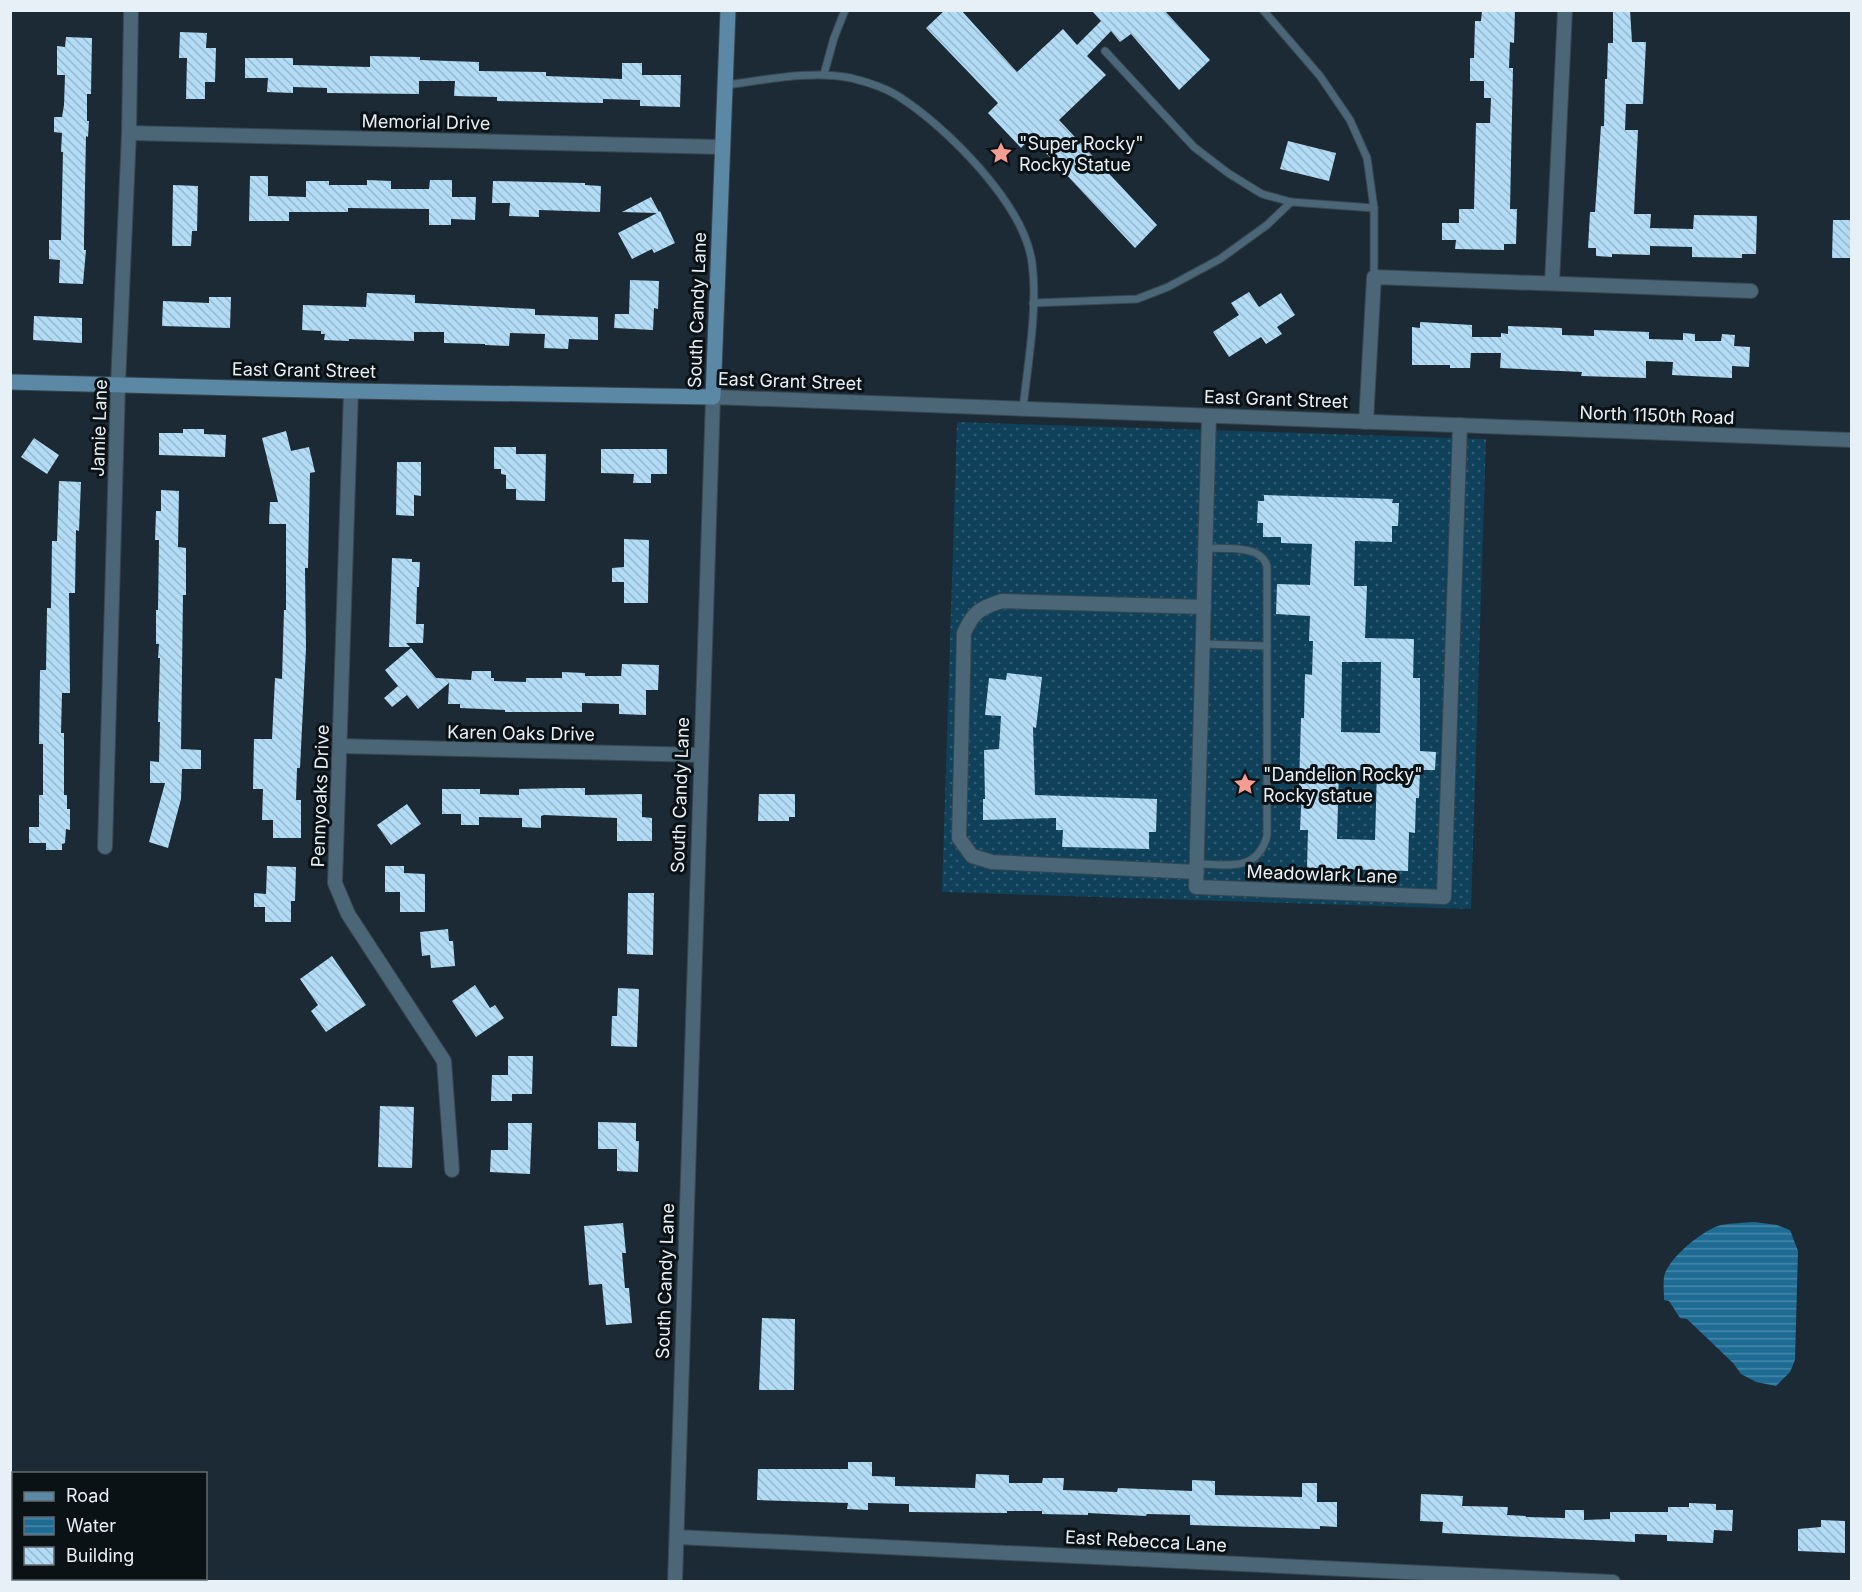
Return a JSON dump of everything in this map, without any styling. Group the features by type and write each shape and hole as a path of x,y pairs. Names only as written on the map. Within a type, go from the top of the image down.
{"main road":[{"name":"South Candy Lane","path":"713,398 728,10"},
{"name":"East Grant Street","path":"10,382 713,398"}],"street":[{"name":"Jamie Lane","path":"105,847 118,385 129,134 131,10"},
{"path":"1552,283 1565,10"},
{"name":"Memorial Drive","path":"129,134 722,147"},
{"path":"1366,422 1374,277 1751,291"},
{"name":"Pennyoaks Drive","path":"351,391 335,883 348,914 444,1061 452,1170"},
{"name":"East Grant Street","path":"713,398 1460,425"},
{"name":"South Candy Lane","path":"675,1581 713,398"},
{"path":"1204,606 1002,601 987,606 971,616 964,633 959,838 972,856 992,862 1197,868 1206,548 1209,416"},
{"name":"North 1150th Road","path":"1460,425 1851,440"},
{"name":"Meadowlark Lane","path":"1197,868 1196,886 1444,897 1460,425"},
{"name":"Karen Oaks Drive","path":"340,747 701,755"},
{"name":"East Rebecca Lane","path":"677,1537 1613,1581"}],"lane":[{"path":"824,74 834,38 846,10"},
{"path":"1263,10 1320,76 1350,120 1366,158 1374,208 1374,277"},
{"path":"1105,51 1194,147 1228,173 1262,194 1292,202 1374,208"},
{"path":"725,85 824,74 882,87 921,112 982,170 1010,209 1024,236 1032,262 1033,303 1023,408"},
{"path":"1033,303 1137,299 1168,287 1220,259 1267,225 1292,202"},
{"path":"1197,868 1241,865 1252,861 1264,845 1267,825 1267,566 1265,558 1247,550 1206,548"},
{"path":"1203,644 1267,646"}],"shaded area":[{"path":"957,422 1486,439 1471,909 942,892"}],"water":[{"path":"1754,1222 1777,1225 1790,1230 1798,1251 1795,1360 1790,1372 1776,1386 1756,1382 1741,1374 1733,1363 1687,1319 1680,1318 1669,1301 1664,1300 1664,1277 1672,1262 1687,1246 1705,1232 1721,1225"}],"building":[{"path":"945,10 961,10 1017,72 1063,29 1077,45 1101,21 1091,10 1164,10 1210,60 1179,90 1131,34 1120,42 1111,31 1087,56 1106,75 1059,120 1157,225 1135,248 1031,137 1021,148 988,113 998,103 926,28"},
{"path":"1482,10 1515,10 1514,43 1510,42 1509,68 1513,68 1510,209 1517,209 1516,244 1504,244 1504,250 1455,249 1456,240 1442,240 1442,223 1459,223 1459,209 1474,209 1476,123 1490,123 1491,98 1484,98 1484,81 1470,81 1470,58 1474,58 1475,21 1481,21"},
{"path":"1613,10 1630,10 1632,42 1646,42 1643,104 1626,104 1625,130 1638,130 1634,214 1651,214 1650,228 1693,229 1694,215 1757,216 1756,254 1742,254 1742,258 1692,257 1692,247 1650,246 1650,255 1612,254 1612,257 1596,256 1596,248 1588,248 1590,212 1595,212 1601,126 1604,126 1608,43 1613,43"},
{"path":"180,32 207,33 206,48 216,48 215,82 205,82 205,99 186,99 187,58 179,58"},
{"path":"66,37 92,38 91,94 87,94 87,121 89,121 88,137 86,136 84,250 86,250 83,284 59,283 60,260 49,259 49,240 61,240 62,133 54,132 54,117 62,117 64,105 65,75 57,75 57,46 65,47"},
{"path":"370,56 479,62 479,71 546,72 546,76 622,79 622,63 642,63 642,75 681,75 680,107 640,106 640,100 603,99 603,103 497,101 497,97 454,96 455,81 419,81 419,94 327,93 327,88 293,87 293,93 267,92 268,78 245,78 245,58 293,58 293,65 370,67"},
{"path":"1288,141 1336,153 1329,181 1280,169"},
{"path":"250,176 268,176 268,196 306,197 306,181 329,181 329,185 367,185 367,180 391,181 391,189 429,189 430,180 452,180 452,197 476,197 475,220 451,219 451,225 429,225 429,209 348,208 348,212 289,212 289,221 249,221"},
{"path":"493,181 585,183 585,185 601,186 600,212 539,210 539,217 509,216 510,203 492,203"},
{"path":"173,185 198,186 197,231 192,231 191,246 172,246"},
{"path":"651,197 675,243 654,253 652,249 632,259 618,233 657,213 622,212"},
{"path":"1833,220 1851,220 1851,258 1832,258"},
{"path":"630,280 659,281 658,309 654,308 653,330 614,328 615,314 629,314"},
{"path":"1249,292 1259,307 1281,293 1295,315 1277,327 1282,334 1266,344 1261,337 1229,357 1213,332 1239,315 1231,303"},
{"path":"367,293 415,295 415,303 535,309 535,315 598,317 598,340 569,339 568,349 544,348 545,334 510,333 509,346 444,343 444,332 414,332 414,341 349,339 349,341 324,340 325,334 321,334 321,331 302,330 303,305 366,307"},
{"path":"209,297 231,297 230,328 162,326 163,301 209,303"},
{"path":"34,316 82,318 82,343 33,340"},
{"path":"1420,322 1472,325 1472,337 1501,337 1501,333 1508,334 1508,326 1562,328 1562,335 1594,336 1594,330 1649,332 1649,339 1683,340 1683,333 1695,334 1695,341 1721,341 1722,334 1735,335 1734,346 1750,347 1749,367 1732,366 1732,378 1672,375 1673,362 1646,361 1646,378 1581,376 1582,372 1500,368 1501,353 1471,353 1470,368 1450,368 1450,365 1412,365 1412,327 1420,328"},
{"path":"183,429 204,429 204,434 226,435 225,457 159,455 159,433 183,433"},
{"path":"286,431 291,451 309,447 315,472 310,473 308,568 305,568 306,648 300,768 297,768 296,800 301,800 301,838 273,838 273,820 262,820 263,789 253,789 254,739 272,739 275,678 282,679 284,610 286,610 286,524 269,524 270,502 278,502 262,438"},
{"path":"34,438 59,455 47,474 21,457"},
{"path":"494,447 516,447 516,454 546,454 545,501 516,500 516,489 506,489 506,475 501,474 501,469 494,469"},
{"path":"601,449 667,449 667,474 651,474 651,483 633,483 634,474 601,473"},
{"path":"397,462 421,462 421,496 414,495 414,516 396,515"},
{"path":"59,481 81,482 79,531 76,530 75,593 69,593 70,693 62,693 64,795 67,795 67,809 70,809 70,830 66,829 62,850 46,850 46,843 29,843 29,827 39,827 39,795 43,795 43,744 39,744 40,670 46,670 47,608 51,608 52,541 57,541"},
{"path":"161,490 179,491 178,547 186,548 186,595 183,595 181,749 201,750 201,769 182,769 181,799 168,848 149,842 165,783 150,783 150,761 159,762 160,658 158,658 159,644 156,644 156,610 158,610 159,540 155,540 156,511 161,511"},
{"path":"1264,495 1393,499 1392,503 1399,503 1398,526 1392,526 1392,542 1355,541 1354,586 1367,586 1365,638 1414,639 1413,678 1420,678 1420,751 1436,752 1435,770 1420,770 1415,833 1409,832 1408,871 1307,868 1308,830 1300,830 1302,787 1299,787 1305,674 1312,675 1313,641 1309,641 1310,616 1276,614 1277,584 1310,585 1312,544 1281,543 1281,537 1263,537 1263,523 1257,523 1258,501 1264,501","holes":["1342,662 1381,662 1380,733 1341,732","1339,770 1377,770 1375,840 1337,839"]},
{"path":"624,539 649,540 648,603 624,603 624,582 612,582 612,568 624,567"},
{"path":"392,558 412,559 412,562 420,562 416,624 424,624 423,643 406,643 410,647 389,647"},
{"path":"411,648 436,678 471,680 472,671 491,671 491,678 494,678 494,681 526,682 526,678 562,678 562,672 585,673 585,676 621,676 622,664 659,665 658,690 646,690 646,715 619,714 619,704 582,703 582,712 505,712 505,710 460,708 460,704 448,704 449,683 418,709 407,695 392,707 384,698 398,686 385,670"},
{"path":"1007,673 1042,677 1036,728 1033,727 1035,795 1157,799 1156,832 1149,832 1149,849 1062,847 1063,830 1056,830 1056,818 983,820 984,750 999,749 1001,716 985,715 989,678 1006,680"},
{"path":"585,788 585,795 642,794 642,817 652,818 652,841 617,841 617,818 544,815 541,816 541,828 522,827 522,818 479,817 479,825 461,825 461,814 442,814 442,789 480,789 480,794 519,795 519,789"},
{"path":"759,794 795,794 795,817 789,817 789,821 758,821"},
{"path":"407,804 421,824 391,845 377,825"},
{"path":"267,866 296,867 295,901 291,901 291,922 265,922 265,907 254,907 254,893 266,894"},
{"path":"385,866 404,866 404,873 425,874 425,912 400,912 400,892 385,892"},
{"path":"628,893 654,893 653,955 627,954"},
{"path":"448,929 449,941 453,941 455,966 431,968 430,955 422,956 420,932"},
{"path":"332,956 366,1005 326,1032 311,1011 318,1005 300,979"},
{"path":"475,985 490,1008 495,1005 504,1018 476,1037 452,1001"},
{"path":"618,988 639,989 637,1047 611,1046 612,1016 617,1016"},
{"path":"508,1056 533,1056 532,1094 512,1094 512,1101 491,1101 492,1075 508,1075"},
{"path":"380,1106 414,1107 412,1168 378,1167"},
{"path":"598,1122 636,1123 636,1141 639,1141 638,1172 617,1171 617,1149 598,1149"},
{"path":"508,1123 532,1123 530,1174 490,1172 491,1150 508,1150"},
{"path":"623,1223 626,1253 622,1253 625,1288 629,1288 632,1323 606,1325 602,1284 589,1285 584,1226"},
{"path":"762,1318 795,1319 794,1390 759,1390"},
{"path":"848,1462 872,1462 872,1476 895,1477 895,1486 975,1488 976,1474 1009,1475 1009,1483 1042,1483 1043,1478 1064,1478 1063,1490 1117,1492 1118,1488 1192,1491 1192,1480 1215,1481 1215,1495 1302,1497 1302,1483 1317,1483 1317,1502 1337,1502 1337,1527 1320,1526 1320,1529 1190,1525 1190,1515 1042,1514 1042,1511 909,1512 909,1504 868,1503 868,1510 847,1509 848,1503 757,1500 758,1469 848,1469"},
{"path":"1421,1494 1463,1496 1462,1506 1508,1507 1507,1515 1526,1517 1565,1518 1565,1510 1584,1510 1584,1520 1610,1519 1610,1512 1668,1512 1668,1507 1689,1507 1689,1503 1716,1504 1716,1510 1733,1510 1732,1531 1714,1530 1713,1543 1667,1541 1667,1535 1635,1534 1635,1542 1442,1533 1443,1522 1420,1521"},
{"path":"1821,1520 1845,1521 1845,1553 1798,1551 1798,1529 1821,1527"}],"place":[{"name":"\"Super Rocky\" Rocky Statue","path":"1001,153"},
{"name":"\"Dandelion Rocky\" Rocky statue","path":"1245,784"}]}
